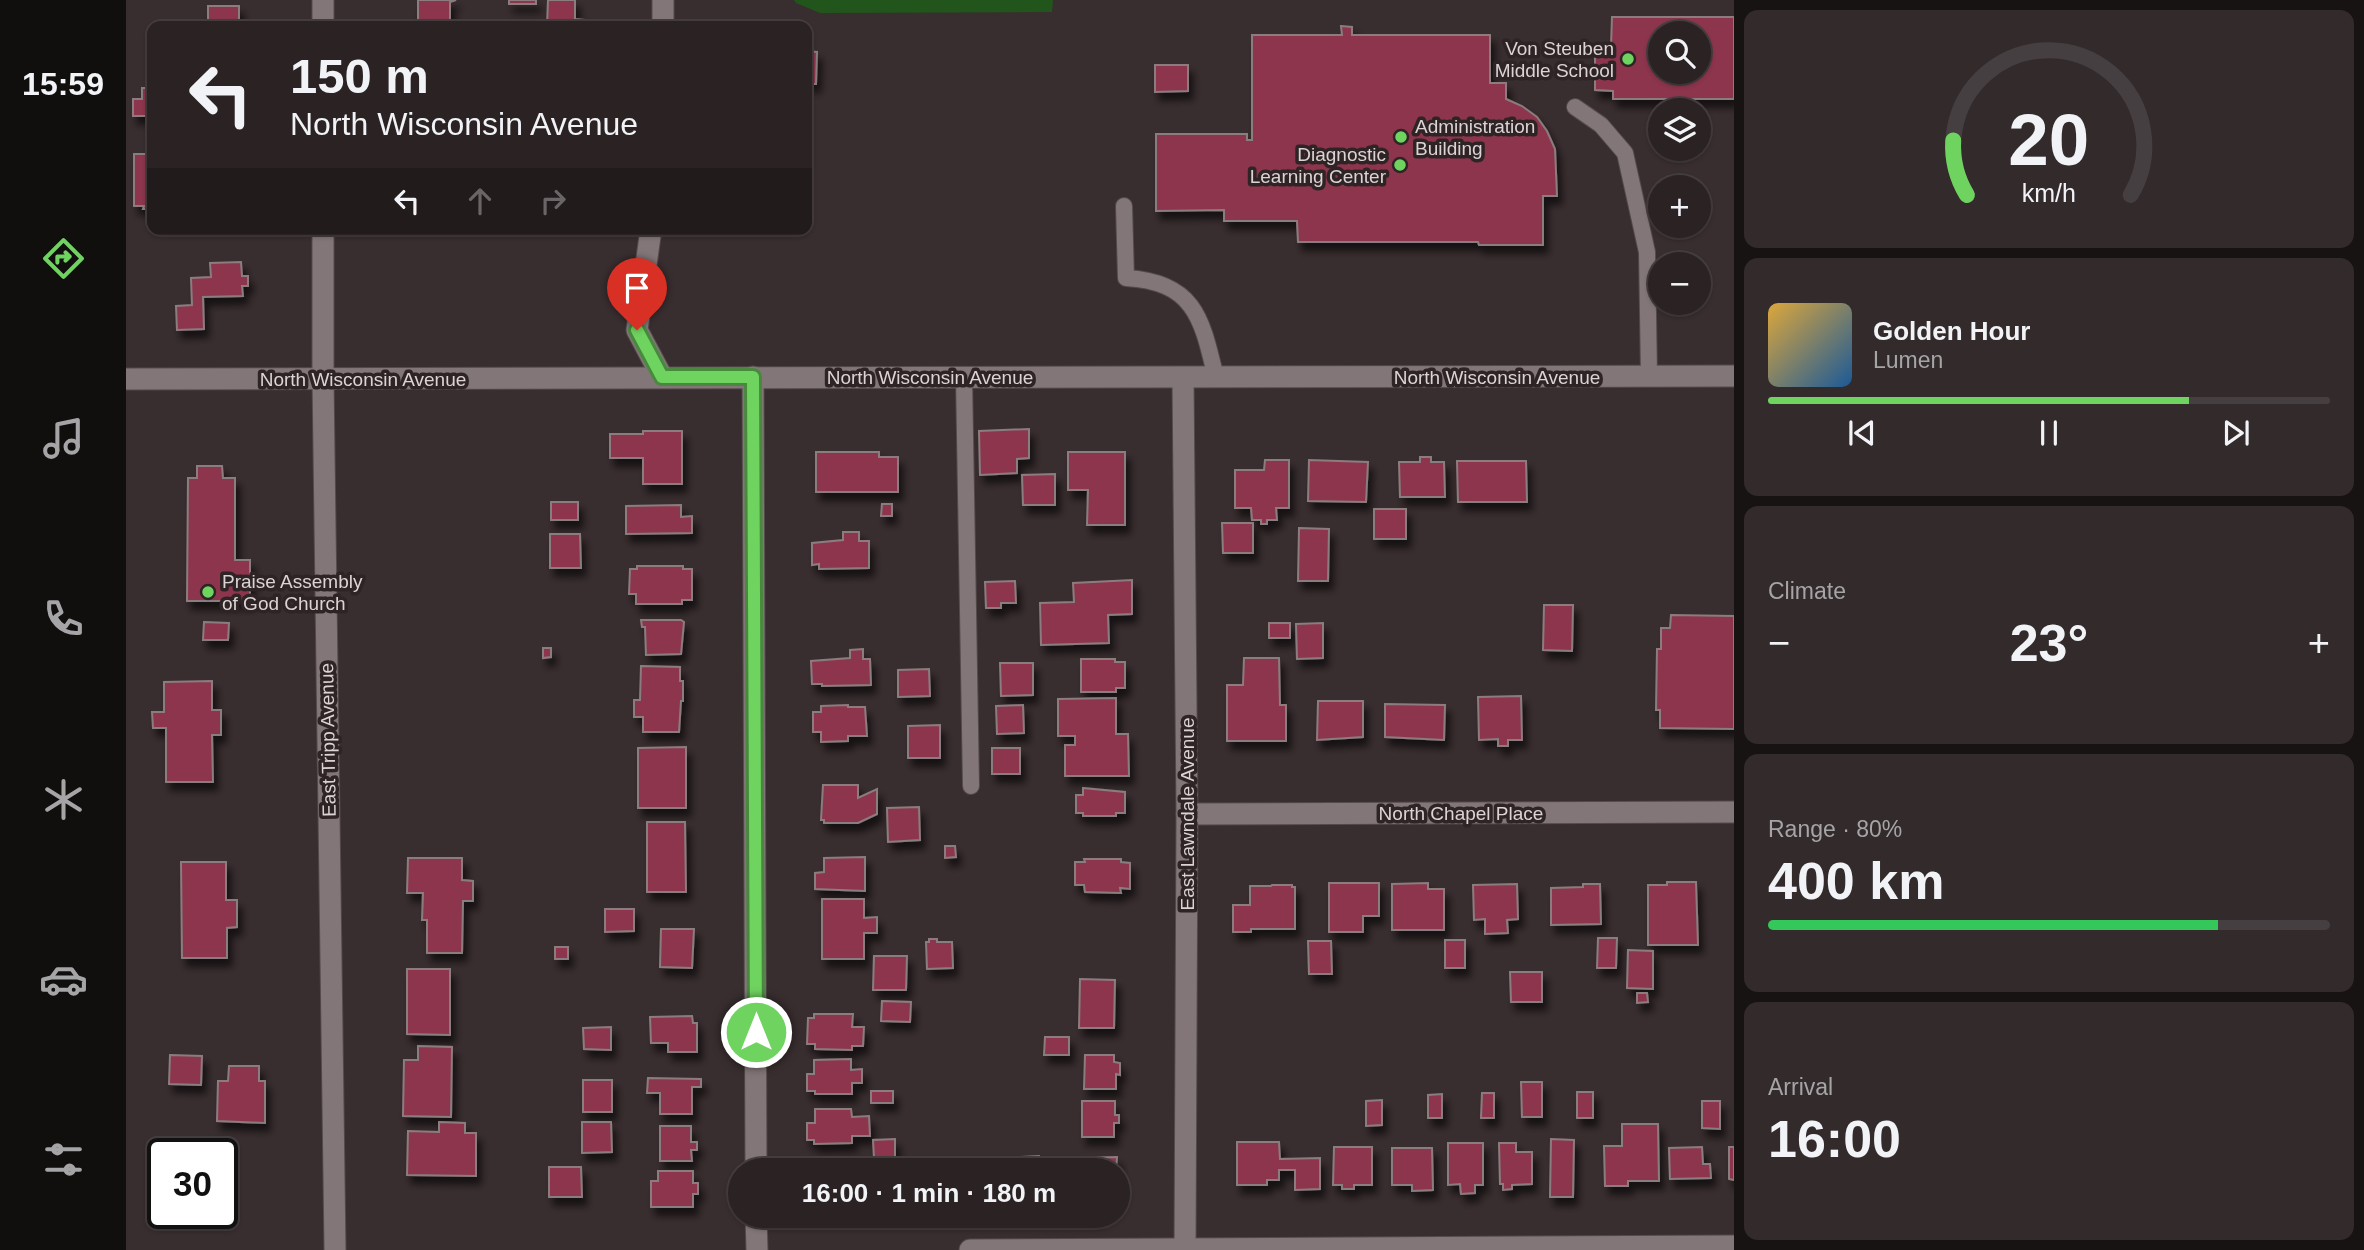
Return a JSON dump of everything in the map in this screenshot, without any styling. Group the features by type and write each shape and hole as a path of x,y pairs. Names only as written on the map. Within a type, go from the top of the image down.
{"street":[{"path":"323,21 324,0"},
{"path":"663,0 663,21"},
{"name":"East Tripp Avenue","path":"323,235 335,1250"},
{"path":"651,235 637,330 662,377"},
{"name":"North Wisconsin Avenue","path":"126,379 1734,376"},
{"path":"753,377 756,1158"},
{"name":"East Lawndale Avenue","path":"1184,378 1187,814 1185,1249"},
{"name":"North Chapel Place","path":"1187,814 1734,812"},
{"path":"756,1228 757,1250"},
{"path":"970,1250 1734,1246"}],"lane":[{"path":"1575,107 1601,125 1625,153 1647,252 1649,376"},
{"path":"1124,206 1126,278 1147,279 1174,289 1193,308 1204,326 1216,378"},
{"path":"964,377 971,786"}],"green space":[{"path":"794,0 1053,0 1052,12 820,13"}],"building":[{"path":"418,0 456,0 450,2 450,21 418,21"},
{"path":"509,0 536,0 536,4 509,4"},
{"path":"548,0 575,0 575,19 584,20 584,21 547,21"},
{"path":"208,6 239,6 239,21 208,21"},
{"name":"Von Steuben Middle School","path":"1612,17 1734,17 1734,99 1613,99 1613,91 1595,90 1595,46 1611,46"},
{"name":"Administration Building","path":"1341,26 1352,27 1352,35 1490,35 1490,83 1506,83 1506,99 1537,117 1555,149 1557,196 1543,196 1543,245 1479,245 1478,242 1298,242 1297,221 1224,221 1224,210 1156,211 1156,134 1247,134 1247,140 1252,140 1252,35 1342,35"},
{"path":"812,52 817,52 816,84 812,84"},
{"path":"1155,65 1188,65 1188,91 1155,92"},
{"path":"142,88 147,88 147,116 133,116 133,99 142,99"},
{"path":"134,154 147,154 147,209 143,209 144,206 134,206"},
{"path":"241,262 242,276 248,276 248,286 242,286 243,296 203,297 204,329 177,330 176,306 192,305 191,278 211,277 210,263"},
{"path":"1029,429 1029,458 1017,459 1017,473 980,475 979,431"},
{"path":"643,431 682,431 682,484 643,484 643,458 610,458 610,434 643,434"},
{"path":"816,452 879,452 879,457 898,457 898,492 816,492"},
{"path":"1068,452 1125,452 1125,525 1087,525 1088,490 1068,490"},
{"path":"1420,457 1431,457 1431,462 1444,462 1445,497 1400,497 1399,462 1420,462"},
{"path":"1265,460 1289,460 1289,508 1276,508 1277,520 1267,520 1267,524 1261,524 1261,520 1252,520 1251,508 1235,508 1235,470 1264,470"},
{"path":"1309,460 1368,462 1366,502 1308,501"},
{"path":"1457,461 1526,461 1527,502 1458,502"},
{"path":"197,466 222,466 223,478 235,478 235,560 250,560 250,601 187,601 188,478 197,478"},
{"path":"1055,474 1055,505 1023,505 1022,475"},
{"path":"551,502 578,502 578,520 551,520"},
{"path":"882,504 892,504 892,516 881,516"},
{"path":"681,505 681,517 692,516 692,533 626,534 626,506"},
{"path":"1374,509 1406,509 1406,539 1374,539"},
{"path":"1222,523 1253,523 1253,553 1223,553"},
{"path":"1299,528 1329,529 1328,581 1298,581"},
{"path":"843,532 859,532 859,541 869,541 869,568 819,569 819,564 812,565 812,543 843,540"},
{"path":"550,534 580,534 581,568 550,568"},
{"path":"637,566 683,566 683,569 692,569 692,600 682,600 682,604 636,604 636,594 629,594 630,569 637,569"},
{"path":"1132,580 1132,614 1108,615 1109,643 1041,645 1040,603 1074,602 1073,583"},
{"path":"1015,581 1016,603 1001,603 1001,608 986,608 985,582"},
{"path":"1544,605 1573,605 1572,651 1543,650"},
{"path":"1671,615 1734,616 1734,729 1660,728 1660,710 1656,710 1657,649 1661,649 1661,628 1670,628"},
{"path":"641,620 684,622 681,654 646,655 645,627 642,627"},
{"path":"204,622 229,623 228,640 203,640"},
{"path":"1269,623 1290,623 1290,638 1269,638"},
{"path":"1323,623 1323,658 1297,659 1296,624"},
{"path":"543,648 551,648 551,657 543,658"},
{"path":"863,649 863,659 870,659 871,685 812,684 811,661 850,658 850,650"},
{"path":"1244,658 1279,658 1280,705 1286,705 1286,741 1227,741 1227,685 1243,685"},
{"path":"1081,659 1115,659 1115,662 1125,662 1125,688 1116,688 1116,692 1081,692"},
{"path":"1000,663 1033,663 1033,695 1001,696"},
{"path":"641,666 680,667 683,701 679,732 643,732 643,717 634,717 634,700 640,700"},
{"path":"929,669 930,696 898,697 898,670"},
{"path":"212,681 212,710 221,710 221,735 212,735 213,782 166,782 166,728 153,728 152,712 164,712 164,682"},
{"path":"1521,696 1522,740 1508,740 1508,746 1498,746 1498,739 1479,740 1478,697"},
{"path":"1116,698 1116,734 1128,734 1129,776 1065,776 1065,745 1075,745 1075,736 1058,736 1058,699"},
{"path":"1318,701 1363,701 1363,737 1317,740"},
{"path":"1385,704 1445,705 1444,740 1385,737"},
{"path":"1023,705 1024,733 997,734 996,706"},
{"path":"821,706 865,707 867,736 848,736 848,741 821,742 821,732 813,732 813,712 821,712"},
{"path":"940,725 940,758 908,758 908,726"},
{"path":"686,747 686,808 638,808 638,748"},
{"path":"992,748 1020,748 1020,774 992,774"},
{"path":"823,785 858,785 858,798 877,789 877,814 858,823 824,823 824,820 821,820"},
{"path":"1083,788 1125,792 1125,813 1116,813 1116,816 1083,816 1083,813 1076,813 1076,795 1083,795"},
{"path":"919,807 920,840 888,842 887,808"},
{"path":"647,822 685,822 686,892 647,892"},
{"path":"945,846 955,846 956,857 945,858"},
{"path":"865,857 865,891 815,889 815,873 824,872 824,858"},
{"path":"408,858 462,858 462,880 473,881 473,901 463,901 462,953 427,953 427,920 422,920 423,893 407,893"},
{"path":"1084,859 1121,859 1121,862 1130,863 1130,889 1120,888 1121,893 1085,892 1084,885 1075,885 1075,862 1085,862"},
{"path":"181,862 226,862 226,900 237,900 237,927 227,928 227,958 182,958"},
{"path":"1667,882 1696,882 1698,945 1648,945 1648,885 1667,885"},
{"path":"1329,883 1379,883 1379,916 1363,916 1363,932 1329,932"},
{"path":"1428,883 1428,889 1444,889 1444,930 1392,930 1392,884"},
{"path":"1517,884 1518,919 1507,920 1508,933 1485,934 1485,919 1474,920 1473,885"},
{"path":"1583,884 1600,884 1601,924 1551,925 1551,888 1583,887"},
{"path":"1250,886 1295,887 1295,929 1251,929 1251,932 1233,932 1233,905 1250,905"},
{"path":"822,899 864,899 864,918 877,917 877,933 864,933 864,959 822,959"},
{"path":"605,909 634,909 634,931 605,932"},
{"path":"661,929 694,929 692,968 660,967"},
{"path":"1598,938 1617,938 1616,968 1597,968"},
{"path":"929,939 952,942 953,968 927,969 926,942 929,942"},
{"path":"1445,940 1465,940 1465,968 1445,968"},
{"path":"1308,941 1331,941 1332,974 1309,974"},
{"path":"555,947 568,947 568,959 555,959"},
{"path":"1628,950 1653,951 1653,989 1627,988"},
{"path":"874,956 907,956 906,990 873,990"},
{"path":"407,969 450,969 450,1035 407,1034"},
{"path":"1510,972 1542,972 1542,1002 1511,1002"},
{"path":"1080,979 1115,980 1114,1028 1079,1028"},
{"path":"1637,993 1647,993 1648,1002 1637,1003"},
{"path":"882,1001 911,1002 910,1022 881,1021"},
{"path":"814,1014 853,1014 852,1027 864,1027 863,1046 852,1046 852,1050 815,1049 815,1044 807,1044 808,1018 814,1018"},
{"path":"692,1016 693,1023 697,1023 697,1052 668,1052 668,1043 651,1043 650,1017"},
{"path":"611,1027 611,1050 584,1049 583,1028"},
{"path":"1045,1037 1069,1037 1069,1055 1044,1055"},
{"path":"418,1046 452,1047 451,1117 403,1116 404,1060 418,1060"},
{"path":"170,1055 202,1056 201,1085 169,1084"},
{"path":"1085,1055 1114,1055 1114,1062 1120,1063 1120,1075 1116,1074 1116,1089 1084,1089"},
{"path":"851,1059 851,1070 862,1069 862,1083 852,1083 852,1094 815,1094 815,1091 807,1091 807,1074 814,1074 814,1060"},
{"path":"229,1066 259,1066 259,1081 265,1081 265,1123 217,1121 218,1081 228,1081"},
{"path":"648,1078 701,1079 701,1087 692,1087 692,1114 660,1114 660,1093 647,1093"},
{"path":"583,1080 612,1080 612,1112 583,1112"},
{"path":"1521,1082 1542,1082 1542,1117 1522,1117"},
{"path":"871,1091 893,1091 893,1103 871,1103"},
{"path":"1577,1092 1593,1092 1593,1118 1577,1118"},
{"path":"1482,1093 1494,1093 1494,1118 1481,1118"},
{"path":"1442,1094 1442,1118 1428,1118 1428,1095"},
{"path":"1382,1100 1382,1125 1366,1126 1366,1101"},
{"path":"1082,1101 1115,1101 1115,1115 1119,1115 1119,1123 1114,1123 1114,1137 1082,1137"},
{"path":"1702,1101 1720,1101 1720,1129 1702,1128"},
{"path":"815,1109 851,1109 852,1117 869,1116 870,1136 852,1136 852,1143 814,1144 814,1140 807,1140 807,1123 815,1123"},
{"path":"439,1122 465,1123 465,1133 476,1133 476,1176 407,1175 408,1131 439,1132"},
{"path":"582,1122 611,1122 612,1152 582,1153"},
{"path":"1622,1124 1658,1124 1659,1181 1628,1181 1628,1186 1605,1186 1604,1146 1622,1146"},
{"path":"660,1126 691,1126 691,1142 697,1142 697,1150 691,1150 692,1161 660,1161"},
{"path":"895,1139 895,1157 874,1158 873,1140"},
{"path":"1551,1139 1574,1140 1573,1197 1550,1197"},
{"path":"1237,1142 1279,1142 1280,1159 1320,1158 1320,1189 1295,1190 1295,1170 1279,1170 1279,1180 1267,1180 1267,1185 1237,1185"},
{"path":"1448,1143 1483,1143 1483,1185 1475,1185 1475,1193 1461,1194 1460,1184 1448,1185"},
{"path":"1499,1143 1516,1143 1516,1152 1532,1152 1532,1184 1512,1185 1512,1189 1503,1190 1503,1184 1500,1184"},
{"path":"1334,1147 1372,1147 1372,1185 1354,1185 1354,1189 1342,1189 1342,1185 1333,1185"},
{"path":"1702,1147 1703,1164 1710,1164 1711,1178 1670,1179 1669,1148"},
{"path":"1729,1147 1734,1147 1734,1180 1729,1179"},
{"path":"1392,1148 1432,1148 1433,1190 1412,1191 1412,1185 1392,1185"},
{"path":"549,1167 581,1167 582,1197 549,1197"},
{"path":"658,1171 693,1171 693,1183 698,1183 698,1194 693,1194 693,1207 651,1207 651,1181 658,1181"}],"place":[{"name":"Von Steuben Middle School","path":"1628,59"},
{"name":"Administration Building","path":"1401,137"},
{"name":"Diagnostic Learning Center","path":"1400,165"},
{"name":"Praise Assembly of God Church","path":"208,592"}],"route":[{"path":"637,330 662,377 753,377 756,1032"}]}
